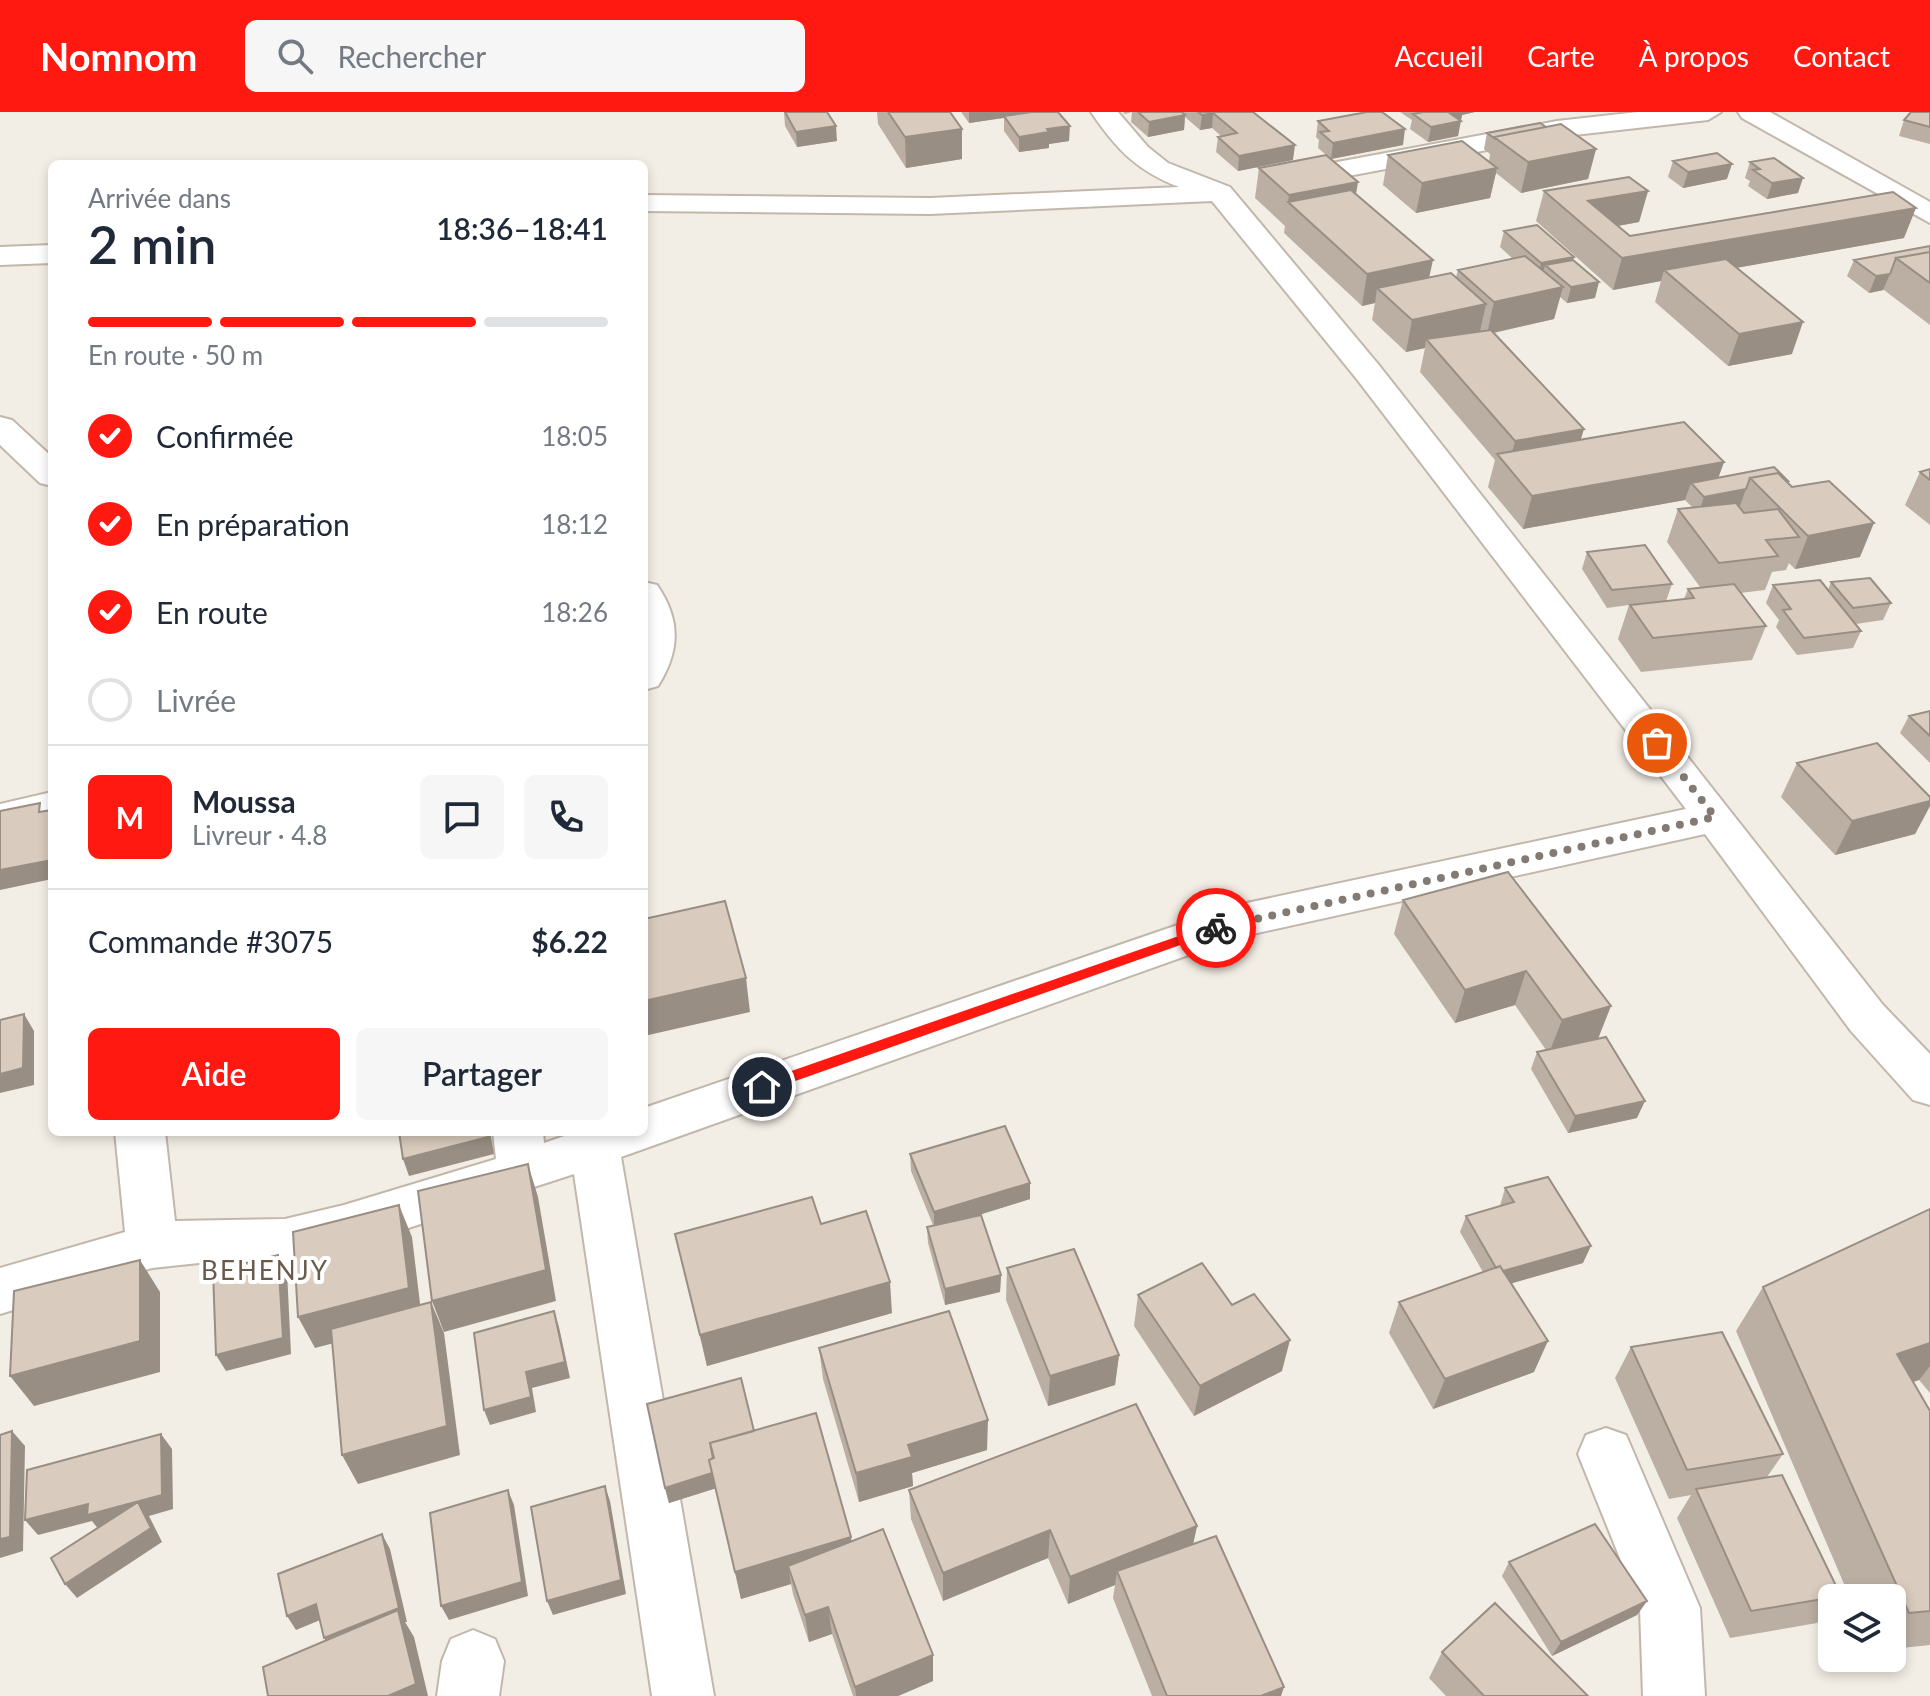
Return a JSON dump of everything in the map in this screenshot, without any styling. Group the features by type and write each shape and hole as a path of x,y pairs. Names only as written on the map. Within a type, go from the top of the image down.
{"street":[{"path":"1104,112 1138,153 1158,169 1245,188 1367,371 1715,817 1867,1018 1930,1086"},
{"path":"648,203 930,206 1245,188 1557,129 1708,112"},
{"path":"1751,112 1930,214"},
{"path":"0,256 48,254"},
{"path":"0,427 48,472"},
{"path":"648,606 660,643 655,663 648,672"},
{"path":"0,819 48,808"},
{"path":"648,1127 1233,922 1715,817"},
{"path":"140,1136 152,1246"},
{"path":"0,1291 152,1246 199,1241 285,1241 344,1227 520,1152 618,1136"},
{"path":"624,1136 683,1696"},
{"path":"1606,1454 1670,1608 1674,1696"}],"building":[{"path":"785,112 827,112 836,126 796,132"},
{"path":"888,112 950,112 962,129 905,137"},
{"path":"1058,112 1070,126 1019,137 1004,116"},
{"path":"1138,112 1182,112 1185,115 1149,122"},
{"path":"1198,112 1253,112 1295,145 1239,156 1218,137 1237,133 1213,113 1202,115"},
{"path":"1382,112 1405,129 1333,143 1320,132 1329,131 1318,121"},
{"path":"1448,112 1461,121 1431,127 1413,114"},
{"path":"1911,112 1930,112 1930,127 1904,120"},
{"path":"1540,123 1546,127 1494,138 1487,133"},
{"path":"1561,124 1596,149 1528,162 1494,137"},
{"path":"1462,141 1497,168 1422,183 1388,155"},
{"path":"1717,153 1732,164 1688,172 1673,161"},
{"path":"1326,155 1358,182 1289,195 1259,168"},
{"path":"1774,158 1803,178 1772,183 1753,170 1760,169 1750,162"},
{"path":"1629,177 1648,191 1588,201 1630,236 1893,192 1916,208 1622,258 1544,191"},
{"path":"1351,190 1433,260 1367,274 1288,202"},
{"path":"1537,225 1574,257 1541,263 1504,231"},
{"path":"1930,246 1930,252 1896,258 1890,274 1876,276 1854,260"},
{"path":"1930,252 1930,283 1896,258"},
{"path":"1525,256 1563,287 1494,302 1458,270"},
{"path":"1726,259 1803,322 1739,334 1664,270"},
{"path":"1573,260 1599,282 1571,287 1545,265"},
{"path":"1451,273 1486,304 1412,320 1377,288"},
{"path":"1491,330 1584,429 1515,441 1426,339"},
{"path":"1684,422 1724,462 1532,496 1497,454"},
{"path":"1774,467 1788,481 1778,473 1750,478 1746,489 1704,497 1691,483"},
{"path":"1930,469 1930,480 1920,472"},
{"path":"1778,473 1792,487 1829,481 1874,523 1808,536 1750,478"},
{"path":"1736,503 1744,513 1778,509 1799,537 1766,540 1778,556 1719,563 1678,509"},
{"path":"1645,545 1672,584 1612,590 1587,552"},
{"path":"1870,578 1891,603 1853,608 1831,582"},
{"path":"1820,580 1861,631 1804,638 1783,610 1791,609 1773,585"},
{"path":"1734,584 1766,626 1653,638 1630,605 1694,598 1688,589"},
{"path":"1930,711 1930,736 1909,716"},
{"path":"1877,743 1930,797 1930,801 1852,821 1797,763"},
{"path":"40,803 39,812 48,811 48,861 0,870 0,811"},
{"path":"1508,872 1611,1006 1562,1020 1526,971 1465,990 1403,900"},
{"path":"725,901 746,978 648,1000 648,918"},
{"path":"24,1014 23,1068 0,1074 0,1020"},
{"path":"1606,1037 1645,1101 1575,1116 1537,1052"},
{"path":"1005,1126 1030,1183 934,1212 910,1154"},
{"path":"400,1136 488,1136 488,1137 403,1159"},
{"path":"528,1164 546,1270 432,1301 418,1191"},
{"path":"1548,1177 1591,1246 1503,1271 1500,1266 1496,1268 1466,1216 1514,1202 1505,1188"},
{"path":"812,1197 821,1224 866,1211 890,1282 700,1335 675,1234"},
{"path":"399,1205 409,1288 298,1317 293,1232"},
{"path":"1930,1209 1930,1343 1897,1354 1930,1411 1930,1611 1909,1613 1906,1584 1896,1584 1763,1287"},
{"path":"981,1215 1001,1275 945,1289 927,1227"},
{"path":"1074,1249 1119,1355 1050,1376 1007,1268"},
{"path":"278,1255 283,1338 216,1355 213,1271"},
{"path":"140,1260 140,1341 10,1376 14,1291"},
{"path":"1202,1263 1232,1305 1254,1294 1290,1340 1200,1386 1138,1295"},
{"path":"1500,1266 1548,1341 1445,1379 1399,1302"},
{"path":"431,1302 447,1426 342,1455 331,1329"},
{"path":"554,1311 565,1362 526,1372 531,1397 484,1410 474,1333"},
{"path":"949,1311 988,1420 908,1445 912,1457 856,1473 819,1348"},
{"path":"1722,1332 1783,1454 1687,1470 1631,1347"},
{"path":"741,1378 754,1431 710,1443 712,1473 665,1488 647,1404"},
{"path":"1136,1404 1197,1526 1070,1577 1050,1530 943,1573 909,1490"},
{"path":"816,1413 851,1537 735,1572 709,1460 714,1458 710,1443"},
{"path":"12,1431 10,1537 0,1539 0,1435"},
{"path":"161,1434 162,1495 87,1515 88,1504 25,1520 27,1470"},
{"path":"1782,1475 1835,1584 1818,1584 1818,1600 1751,1611 1696,1489"},
{"path":"605,1486 621,1580 547,1601 531,1507"},
{"path":"508,1490 522,1582 441,1606 430,1513"},
{"path":"138,1502 151,1528 65,1584 51,1558"},
{"path":"1595,1524 1647,1601 1561,1642 1509,1562"},
{"path":"883,1529 933,1655 855,1687 828,1607 805,1615 788,1566"},
{"path":"382,1534 399,1608 324,1638 316,1604 287,1616 278,1574"},
{"path":"1216,1536 1284,1687 1261,1696 1167,1696 1117,1571"},
{"path":"1495,1603 1588,1696 1484,1696 1442,1652"},
{"path":"398,1610 416,1684 388,1696 268,1696 263,1667"}],"way so far":[{"path":"1216,928 1715,817 1657,743"}],"district":[{"name":"BEHENJY","path":"265,1270"}],"route":[{"path":"762,1087 1216,928"}]}
